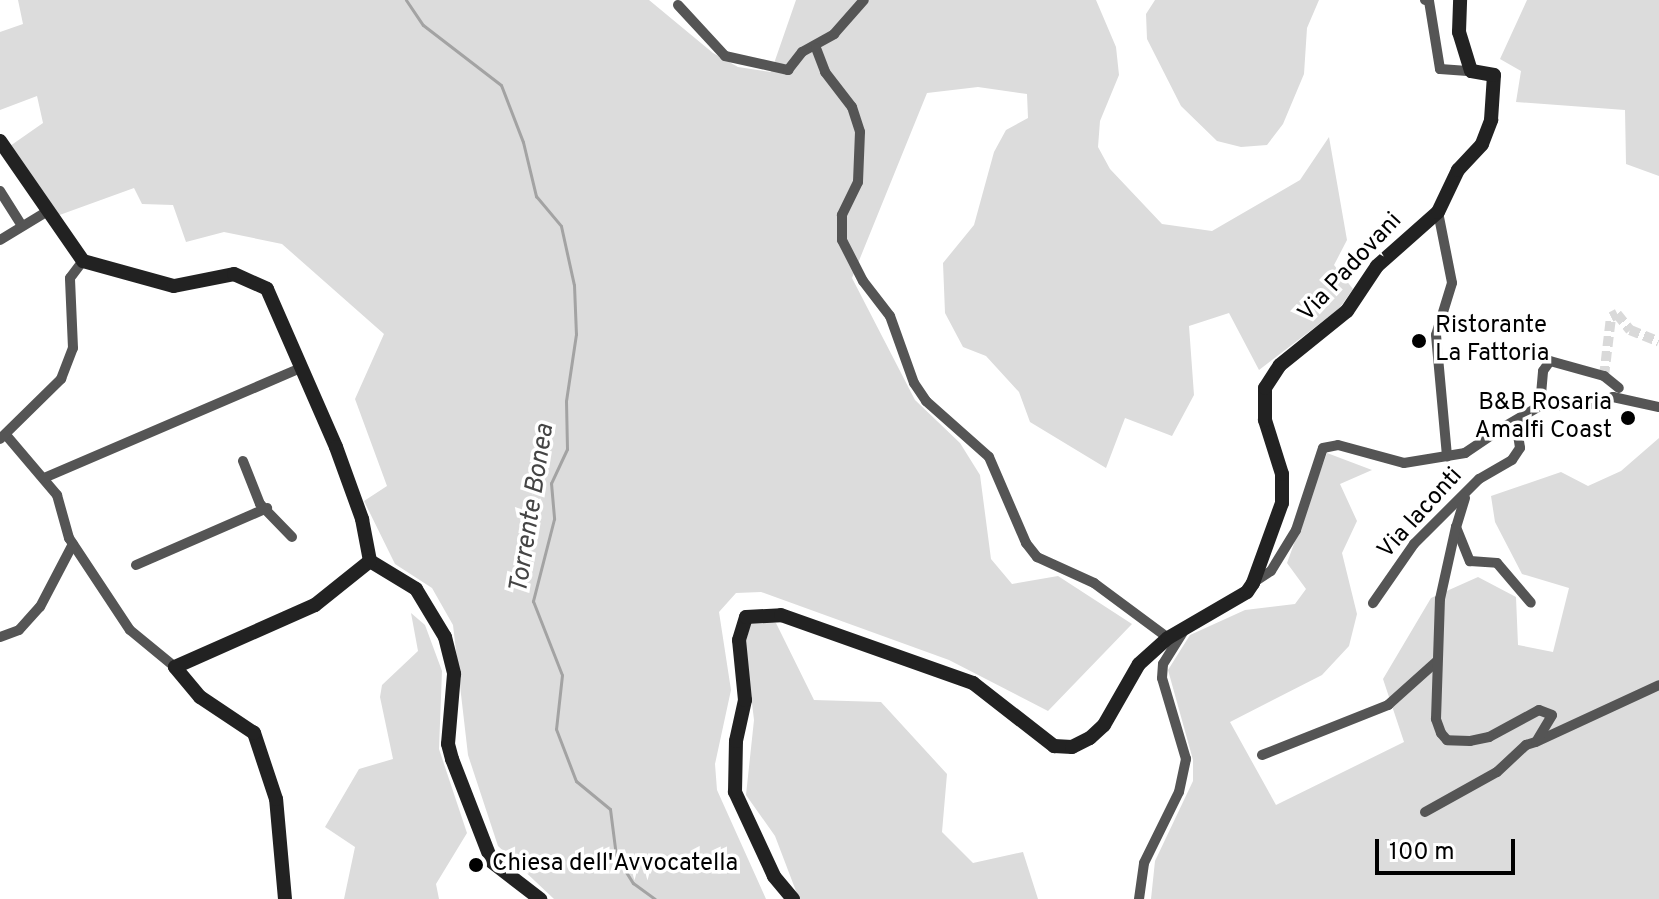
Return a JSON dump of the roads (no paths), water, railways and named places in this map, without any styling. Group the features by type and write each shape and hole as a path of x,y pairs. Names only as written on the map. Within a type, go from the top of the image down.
{"street":[{"path":"678,5 709,43 736,61 788,70 802,52 816,48 864,0"},
{"path":"1425,0 1429,1 1430,36 1435,37 1440,69 1494,75 1491,120 1482,144 1458,170 1438,212"},
{"path":"1460,0 1459,32 1471,71"},
{"path":"816,48 825,72 852,107 860,132 858,182 842,215 842,240 857,270 890,316 914,383 926,401 989,457 1026,543 1037,557 1094,583 1168,638"},
{"path":"0,141 46,212 83,261 174,286 234,274 267,289 298,369 336,447 367,535 370,561"},
{"path":"0,191 22,226"},
{"path":"0,240 46,212"},
{"name":"Via Iaconti","path":"1438,212 1452,283 1436,335 1447,457"},
{"name":"Via Padovani","path":"1253,583 1282,503 1282,474 1265,420 1265,388 1280,365 1347,311 1377,266 1438,212"},
{"path":"83,261 70,278 73,348 61,379 3,437 57,495 73,544 130,630 175,667 200,697 254,733 276,799 285,899"},
{"path":"1540,406 1543,371 1550,361 1604,376 1619,388"},
{"path":"44,478 298,369"},
{"name":"Via Iaconti","path":"1253,583 1271,571 1290,541 1323,448 1338,445 1404,463 1447,457 1474,448 1540,406 1590,404 1613,397 1659,407"},
{"name":"Via Iaconti","path":"1373,603 1414,544 1494,467 1512,460 1520,448 1518,435 1502,428"},
{"path":"243,461 260,504 267,508 283,534 292,537"},
{"path":"1469,490 1456,516 1440,599 1436,719 1447,740 1489,737 1528,715 1548,711 1552,715 1536,742"},
{"path":"136,565 267,508"},
{"path":"1456,527 1470,561 1497,563 1531,603"},
{"path":"0,637 19,630 40,607 73,544"},
{"path":"175,667 315,605 370,561"},
{"path":"370,561 416,589 445,637 454,674 448,744 452,759 492,862 540,899"},
{"path":"793,899 774,876 735,792 736,741 745,700 739,640 746,617 781,615 973,683 1046,741 1072,747 1090,738 1104,725 1139,664 1168,638 1247,592 1253,583"},
{"path":"1139,899 1147,852 1179,792 1186,759 1162,678 1163,664 1184,629"},
{"path":"1262,755 1388,705 1437,661"},
{"path":"1425,812 1485,779 1536,742 1659,685"}],"waterway":[{"name":"Torrente Bonea","path":"406,0 423,25 501,85 523,142 536,196 561,226 574,285 576,334 566,401 567,449 551,483 554,519 533,601 562,675 556,729 576,781 610,809 616,856 633,883 655,899"}],"tunnel":[{"path":"1604,376 1611,317 1617,314 1630,330 1659,342"}],"place":[{"name":"Ristorante La Fattoria","path":"1419,341"},
{"name":"B&B Rosaria Amalfi Coast","path":"1628,418"},
{"name":"Chiesa dell'Avvocatella","path":"476,865"}]}
